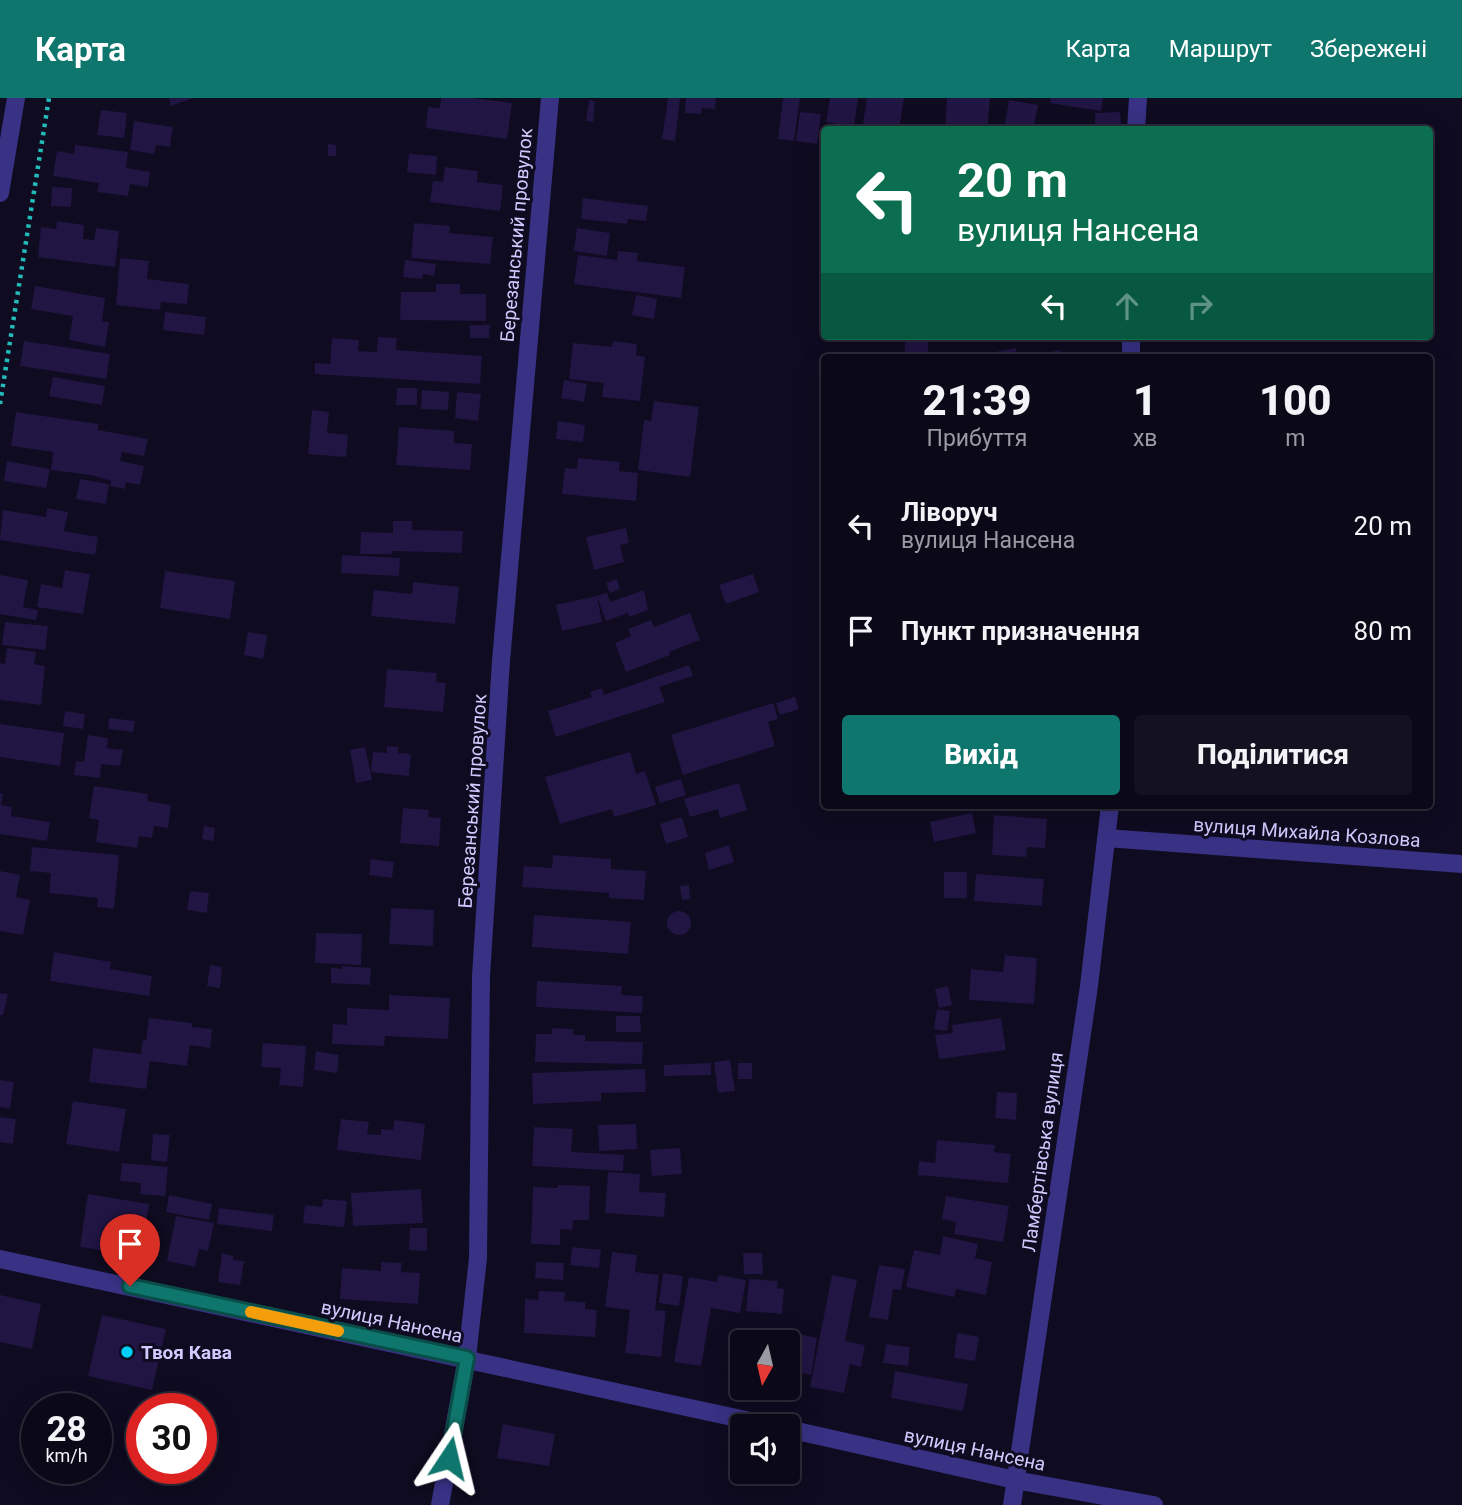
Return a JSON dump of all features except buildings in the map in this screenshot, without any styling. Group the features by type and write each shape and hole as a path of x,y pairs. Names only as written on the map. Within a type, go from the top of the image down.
{"street":[{"path":"0,193 16,98"},
{"name":"Березанський провулок","path":"440,1505 467,1358 478,1258 481,976 501,662 550,98"},
{"path":"1136,126 1138,98"},
{"name":"Ламбертівська вулиця","path":"1012,1505 1088,986 1110,809"},
{"name":"вулиця Михайла Козлова","path":"1107,838 1462,864"},
{"name":"вулиця Нансена","path":"0,1259 730,1416"},
{"name":"вулиця Нансена","path":"800,1432 1015,1480 1154,1505"}],"path":[{"path":"0,404 49,98"}],"slow traffic":[{"path":"251,1312 338,1331"}],"place":[{"name":"Твоя Кава","path":"127,1352"}],"route":[{"path":"130,1286 467,1358 449,1458"}]}
